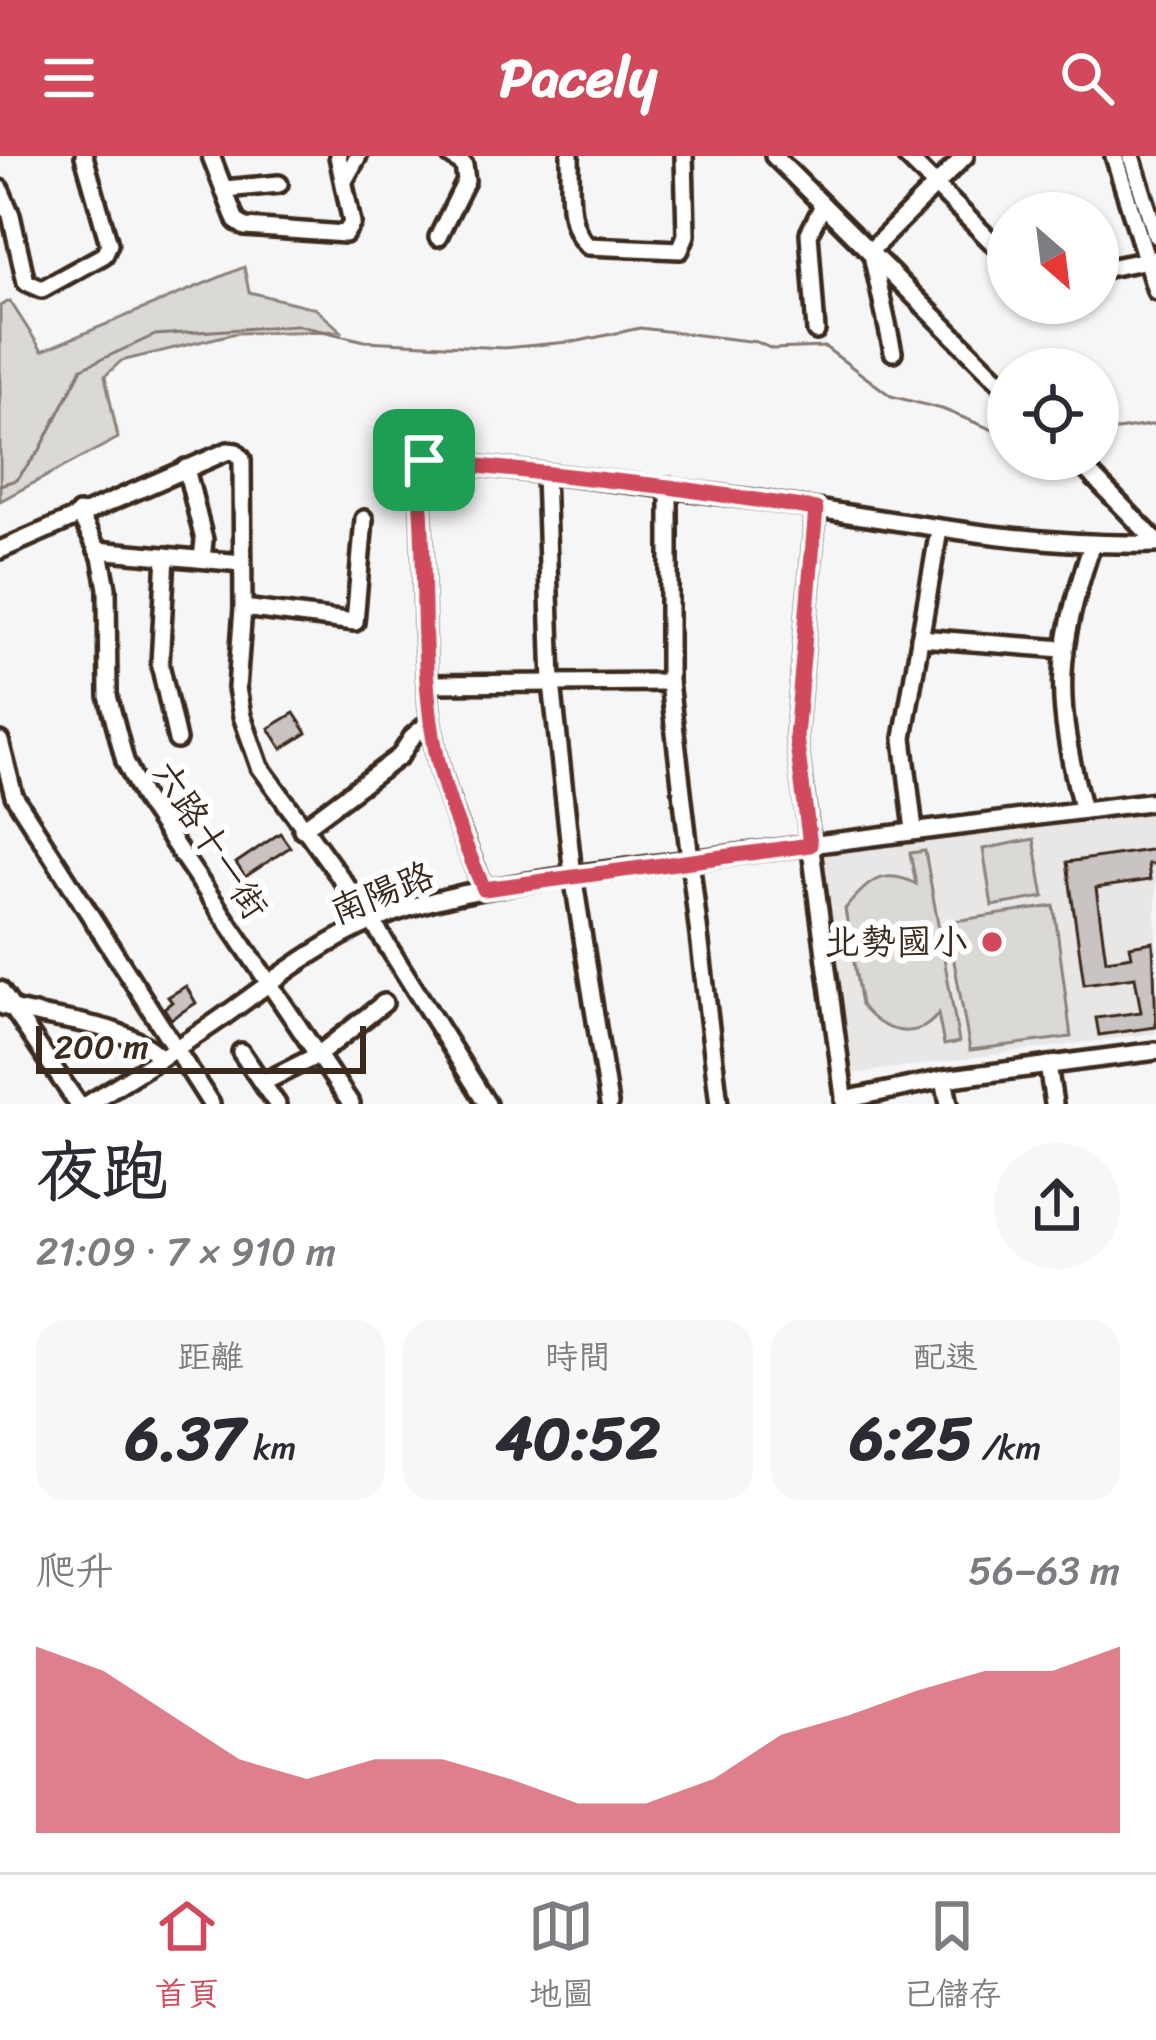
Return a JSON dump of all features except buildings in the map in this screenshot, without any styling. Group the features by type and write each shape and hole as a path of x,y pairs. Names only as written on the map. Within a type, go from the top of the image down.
{"street":[{"path":"0,189 11,214 26,281 42,289 104,255 110,244 83,156"},
{"path":"211,156 236,221 245,227 345,234 352,223 338,156"},
{"path":"345,179 358,156"},
{"path":"438,237 466,181 464,165 451,156"},
{"path":"570,156 576,235 589,246 680,250 686,235 684,156"},
{"path":"774,156 987,369"},
{"path":"906,156 987,238"},
{"path":"871,250 965,156"},
{"path":"1114,156 1151,260 1156,291"},
{"path":"1131,156 1156,236"},
{"path":"224,189 279,184"},
{"path":"816,331 809,233 824,205"},
{"path":"871,250 893,352"},
{"path":"1119,266 1151,260"},
{"path":"0,550 186,468 236,452 242,459 243,608 237,688 260,767 372,921 487,1104"},
{"path":"484,889 452,814 431,721 418,470 424,460 669,487 939,530 1092,545 1156,542"},
{"path":"186,468 204,540 202,560"},
{"path":"545,474 552,683 573,875 609,1104"},
{"path":"1096,480 1156,542"},
{"path":"669,487 669,682 718,1104"},
{"path":"816,509 796,737 845,1102 944,1079 1156,1051"},
{"name":"六路十一街","path":"80,513 98,550 107,588 108,696 125,760 144,799 351,1104"},
{"path":"243,608 355,622 364,519"},
{"path":"914,830 903,738 939,530"},
{"path":"1084,810 1060,698 1071,608 1092,545"},
{"path":"98,550 242,563"},
{"path":"166,556 160,664 176,740"},
{"path":"920,638 1063,649"},
{"path":"429,684 669,682"},
{"path":"302,829 400,756 412,736 431,721"},
{"path":"0,741 14,796 211,1104"},
{"name":"南陽路","path":"88,1104 372,921 484,889 1156,801"},
{"path":"0,990 6,1007 78,1104"},
{"path":"262,1083 318,1055 383,1004"},
{"path":"6,1007 32,1017 54,1016 96,1028 149,1046 161,1058"},
{"path":"242,1052 277,1104"},
{"path":"1048,1065 1051,1099"},
{"path":"944,1079 949,1104"}],"shaded area":[{"path":"244,267 249,292 315,308 341,331 236,333 121,361 105,376 118,438 0,501 0,306 10,301 42,351"},
{"name":"北勢國小","path":"1156,805 1156,1033 844,1075 817,850"},
{"path":"1034,839 1044,897 992,906 983,849"},
{"path":"925,851 959,1042 944,1045 938,1014 920,1029 899,1030 878,1022 861,1005 845,909 876,880 894,877 916,884 910,853"},
{"path":"1054,906 1071,1037 970,1050 947,922"}],"waterway":[{"path":"0,485 16,480 40,450 82,368 155,335 296,325 365,341 504,348 579,341 640,328 757,342 772,349 825,347 891,396 987,427"},
{"path":"1119,430 1156,424"}],"place":[{"name":"北勢國小","path":"992,942"}],"route":[{"path":"424,460 816,509 796,737 810,845 484,889 452,814 431,721 418,470 424,460"}]}
